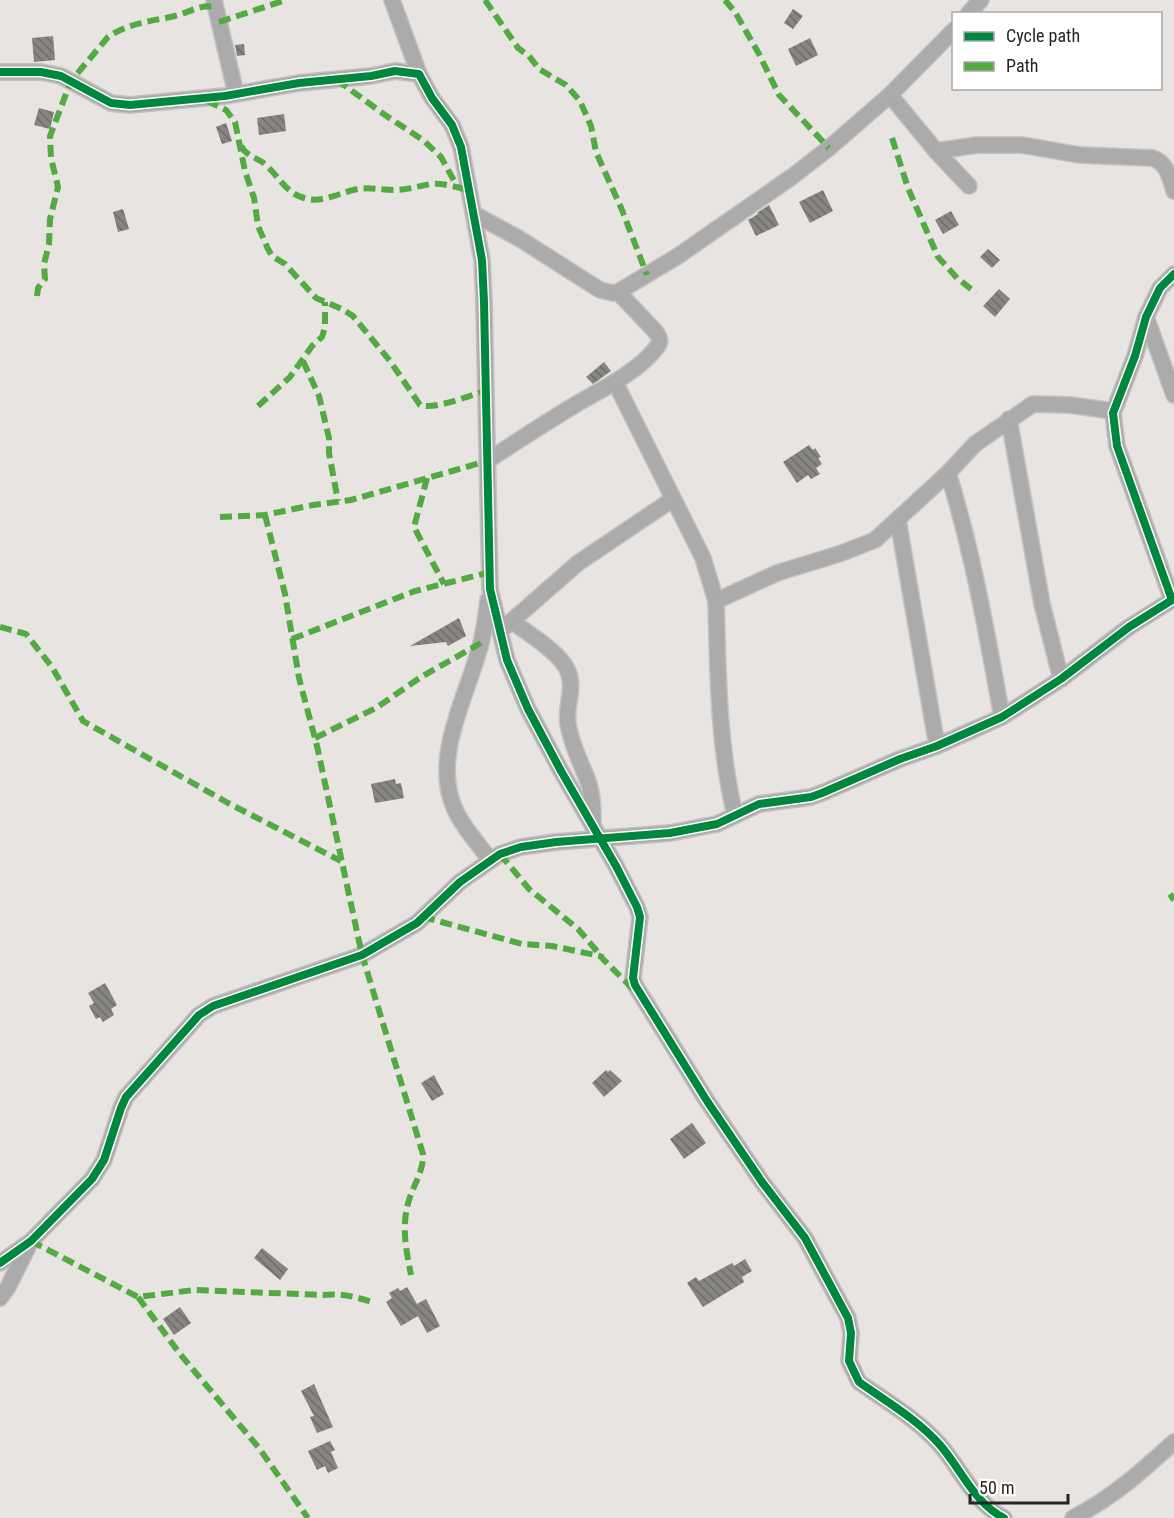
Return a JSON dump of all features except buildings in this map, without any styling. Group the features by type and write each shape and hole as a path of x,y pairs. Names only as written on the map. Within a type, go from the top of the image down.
{"street":[{"path":"214,0 236,94"},
{"path":"970,12 981,0"},
{"path":"394,1 418,74 457,135 482,260 490,589 484,632 457,717 448,769 451,801 456,812 490,860"},
{"path":"474,214 520,239 600,290 618,292 678,256 793,177 890,95 952,32"},
{"path":"0,72 41,72 61,76 111,103 130,105 236,94 299,83 372,76 395,71 418,74"},
{"path":"890,95 936,151 969,186"},
{"path":"936,151 977,145 1022,145 1071,154 1168,160 1168,172 1174,191"},
{"path":"0,1263 31,1241 92,1179 104,1160 126,1097 199,1015 222,1002 362,955 417,923 460,882 500,854 521,847 596,833 670,833 717,824 759,804 822,794 900,759 937,746 1002,717 1061,679 1129,627 1173,602 1117,446 1113,411 1135,356 1146,317 1160,288 1174,274"},
{"path":"487,461 615,382 659,346 660,338 656,330 618,292"},
{"path":"1146,317 1174,395"},
{"path":"615,382 703,558 716,601 725,777 735,816"},
{"path":"716,601 777,573 875,540 948,473 975,444 1025,408 1041,404 1113,411"},
{"path":"1009,419 1042,604 1061,679"},
{"path":"948,473 961,515 984,617 1002,717"},
{"path":"500,634 578,562 673,500"},
{"path":"898,520 937,746"},
{"path":"490,589 507,660 528,709 616,866 639,912 633,978 635,985 707,1101 762,1182 805,1238 848,1318 851,1333 849,1361 855,1377 926,1431 940,1445 983,1504 1004,1518"},
{"path":"512,621 552,652 567,669 572,687 568,727 578,760 592,793 596,833"},
{"path":"0,1298 31,1241"},
{"path":"1073,1518 1113,1495 1174,1442"}],"marked path":[{"path":"219,22 286,0"},
{"path":"485,0 518,48 529,56 539,69 566,85 580,101 591,126 596,152 622,210 647,275"},
{"path":"725,0 735,12 759,54 779,95 829,148"},
{"path":"37,296 38,288 45,279 44,264 49,244 50,219 58,187 51,158 50,136 71,81 108,37 116,32 200,7 216,7"},
{"path":"337,80 423,140 441,157 458,188"},
{"path":"207,101 226,110 235,122 245,171 254,198 258,226 272,256 285,264 316,298 353,316 390,361 420,405 443,404 486,391"},
{"path":"892,138 908,188 938,257 957,278 976,293"},
{"path":"241,146 266,165 292,192 304,198 318,200 358,189 400,190 431,184 468,190"},
{"path":"258,406 290,377 312,346 322,337 325,327 325,302"},
{"path":"303,361 319,396 329,438 329,453 338,501"},
{"path":"220,517 265,515 351,500 487,461"},
{"path":"427,478 414,527 444,584"},
{"path":"265,515 285,594 299,678 317,746 362,955 423,1154 422,1166 409,1200 405,1219 406,1247 411,1275"},
{"path":"292,639 415,591 491,572"},
{"path":"0,627 26,634 52,667 83,721 228,803 341,861"},
{"path":"315,738 376,708 421,677 481,643"},
{"path":"500,854 529,889 578,929 602,957"},
{"path":"1170,894 1174,900"},
{"path":"423,917 522,944 552,946 600,956 634,990"},
{"path":"31,1241 138,1297 194,1290 337,1295 356,1297 375,1303"},
{"path":"138,1297 180,1354 259,1448 308,1518"}],"cycle path":[{"path":"0,72 41,72 61,76 111,103 130,105 225,96 299,83 371,76 395,71 419,74 432,98 452,125 461,147 482,260 490,589 507,660 528,709 637,907 640,917 633,978 635,985 707,1101 762,1182 805,1238 848,1318 851,1333 849,1361 859,1382 922,1427 948,1454 984,1504 1004,1518"},
{"path":"0,1263 31,1241 92,1179 104,1160 126,1097 199,1015 213,1006 362,955 417,923 460,882 500,854 521,847 556,842 670,833 717,824 759,804 811,797 900,759 937,746 1002,717 1061,679 1129,627 1172,600 1117,446 1113,413 1135,356 1146,317 1160,288 1174,274"}]}
